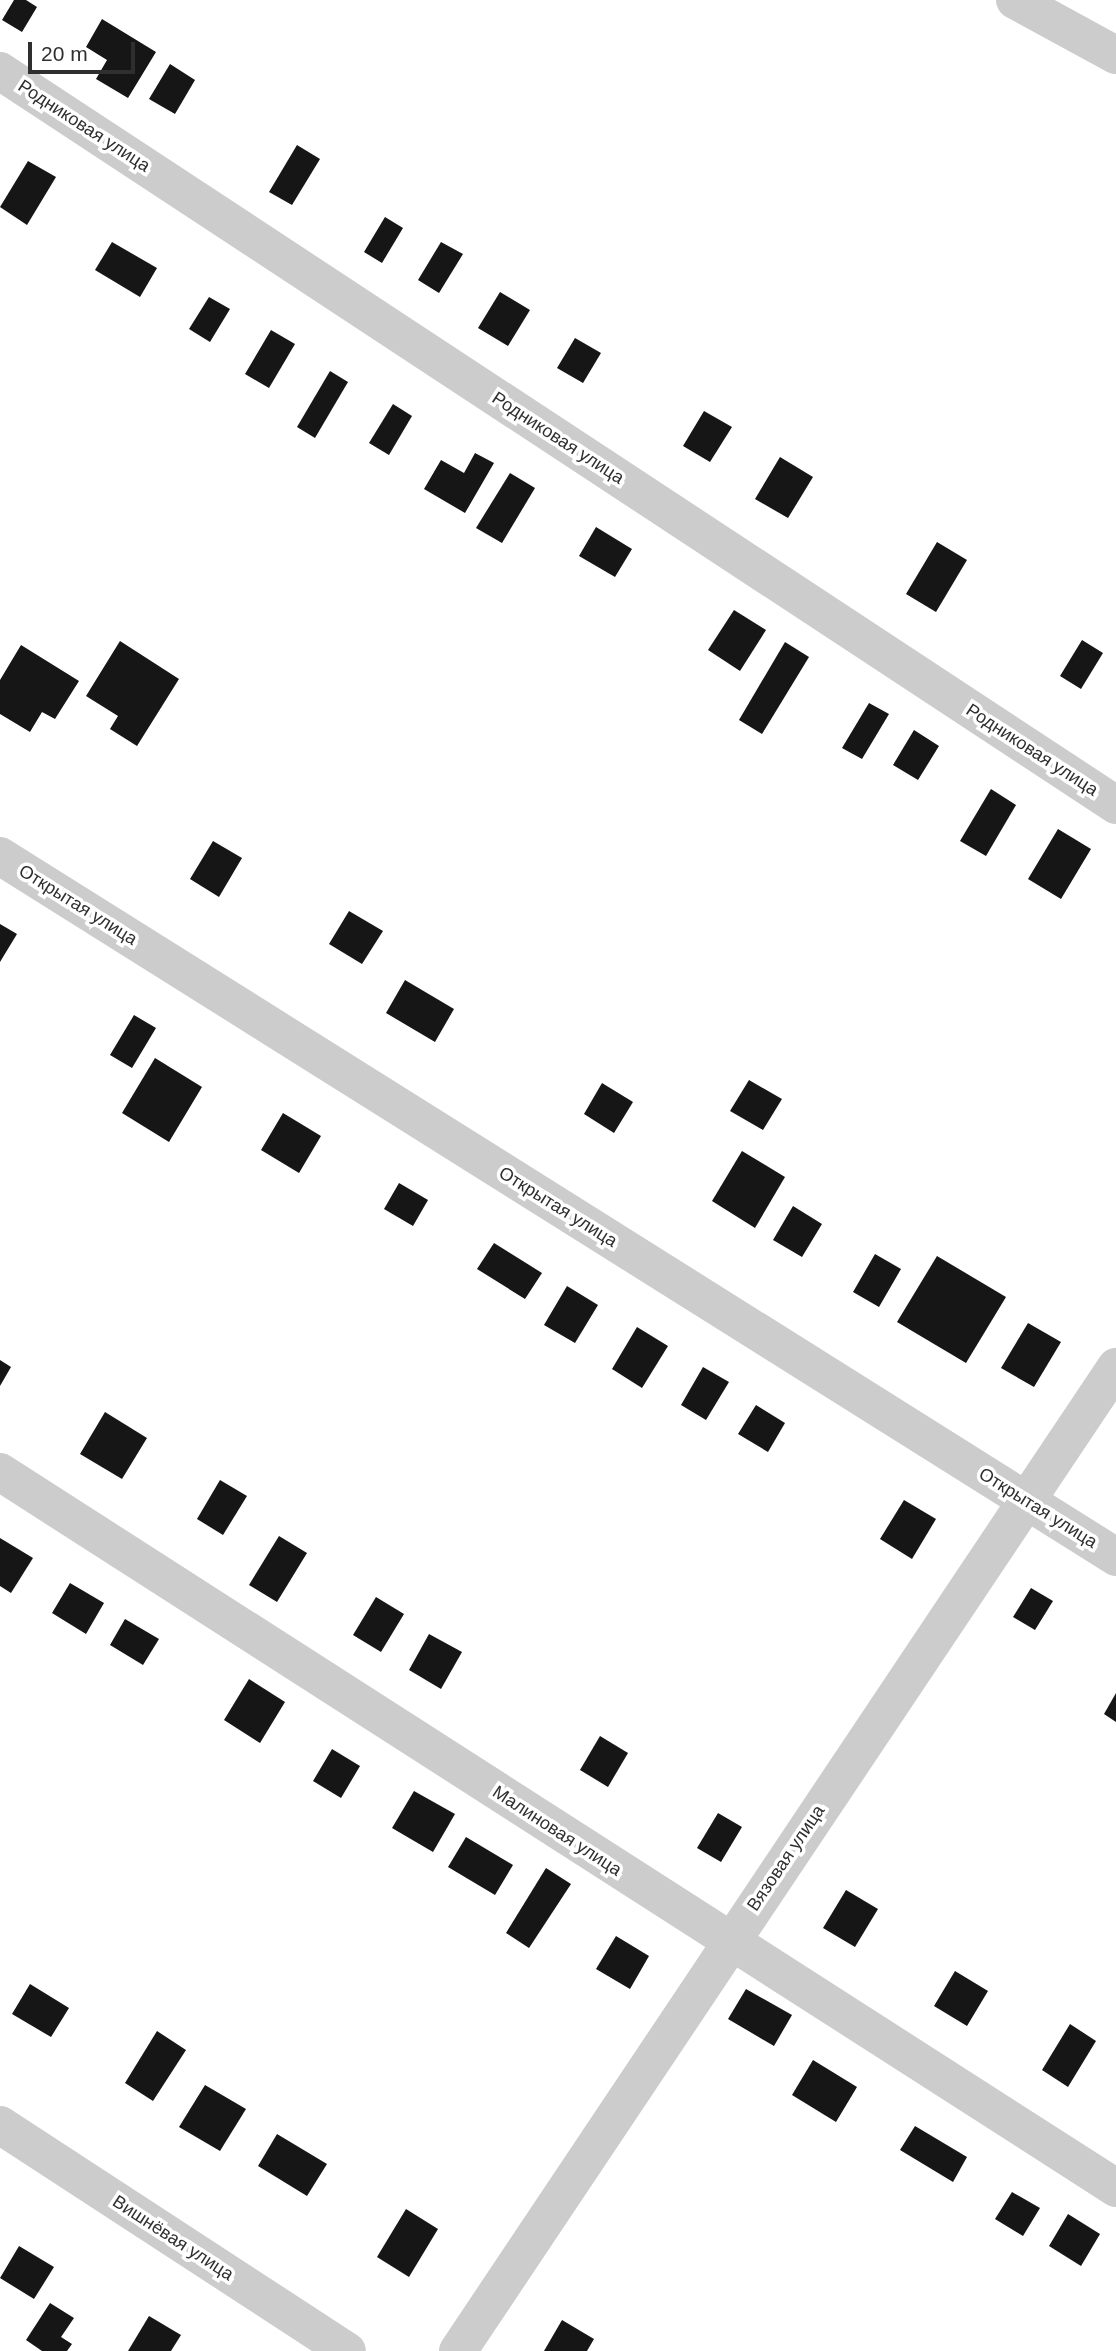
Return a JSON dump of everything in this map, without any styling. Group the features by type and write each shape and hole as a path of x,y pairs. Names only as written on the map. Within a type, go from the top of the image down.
{"street":[{"path":"1015,0 1116,55"},
{"name":"Родниковая улица","path":"0,71 1116,805"},
{"name":"Открытая улица","path":"0,856 1116,1558"},
{"name":"Вязовая улица","path":"458,2351 1116,1367"},
{"name":"Малиновая улица","path":"0,1472 1116,2188"},
{"name":"Вишнёвая улица","path":"0,2124 347,2351"}],"building":[{"path":"14,0 26,0 37,7 22,32 2,20"},
{"path":"102,19 156,52 128,98 96,79 107,60 86,47"},
{"path":"170,64 195,80 175,114 149,99"},
{"path":"297,145 320,159 292,205 269,192"},
{"path":"28,161 56,177 27,225 0,207"},
{"path":"385,217 403,228 382,263 364,252"},
{"path":"112,242 157,268 140,297 95,270"},
{"path":"441,242 463,254 439,293 418,280"},
{"path":"500,292 530,310 508,346 478,328"},
{"path":"209,297 230,309 210,342 189,329"},
{"path":"271,330 295,344 269,388 245,374"},
{"path":"575,338 601,353 583,383 557,368"},
{"path":"330,371 348,382 315,438 297,427"},
{"path":"393,404 412,416 389,455 369,443"},
{"path":"704,411 732,427 710,462 683,446"},
{"path":"475,453 494,463 465,513 424,489 441,460 464,473"},
{"path":"780,457 813,477 788,518 755,499"},
{"path":"510,473 535,488 502,543 476,528"},
{"path":"596,527 632,549 615,577 579,556"},
{"path":"937,542 967,560 936,612 906,594"},
{"path":"734,610 766,630 740,671 708,650"},
{"path":"1082,640 1103,653 1081,689 1060,676"},
{"path":"120,641 179,679 137,746 110,729 118,716 86,696"},
{"path":"785,642 809,657 762,734 739,720"},
{"path":"21,645 79,681 55,719 42,712 30,732 0,714 0,680"},
{"path":"869,703 889,714 862,759 842,748"},
{"path":"914,730 939,746 918,780 893,765"},
{"path":"991,789 1016,805 986,856 960,841"},
{"path":"1058,829 1091,849 1061,899 1028,879"},
{"path":"213,841 242,858 219,897 190,879"},
{"path":"349,911 383,931 362,964 329,944"},
{"path":"0,924 17,934 0,962"},
{"path":"405,980 454,1009 435,1042 386,1013"},
{"path":"134,1015 156,1028 132,1068 110,1055"},
{"path":"155,1058 202,1087 169,1142 122,1113"},
{"path":"749,1080 782,1099 763,1130 730,1111"},
{"path":"602,1083 633,1102 614,1133 584,1114"},
{"path":"283,1113 321,1136 299,1173 261,1150"},
{"path":"742,1151 785,1177 755,1228 712,1201"},
{"path":"399,1183 428,1200 413,1226 384,1209"},
{"path":"793,1206 822,1224 802,1257 773,1240"},
{"path":"494,1243 542,1273 525,1299 477,1269"},
{"path":"875,1254 901,1269 879,1307 853,1292"},
{"path":"937,1256 1006,1297 966,1363 897,1322"},
{"path":"567,1286 598,1305 575,1343 544,1325"},
{"path":"1028,1323 1061,1342 1034,1387 1001,1368"},
{"path":"637,1327 668,1346 642,1388 612,1369"},
{"path":"0,1360 11,1367 0,1386"},
{"path":"703,1367 729,1382 706,1420 681,1405"},
{"path":"756,1405 785,1423 768,1452 738,1434"},
{"path":"105,1412 147,1438 122,1479 80,1454"},
{"path":"220,1480 247,1496 223,1535 197,1519"},
{"path":"904,1500 936,1519 912,1559 880,1539"},
{"path":"279,1536 307,1553 277,1602 249,1585"},
{"path":"0,1538 33,1558 11,1593 0,1586"},
{"path":"70,1583 104,1603 86,1634 52,1613"},
{"path":"1031,1588 1053,1601 1035,1630 1013,1617"},
{"path":"376,1597 404,1614 381,1652 353,1635"},
{"path":"125,1619 159,1639 143,1665 110,1645"},
{"path":"429,1634 462,1652 441,1689 409,1670"},
{"path":"249,1679 285,1702 260,1743 224,1720"},
{"path":"1116,1693 1116,1722 1104,1714"},
{"path":"600,1736 628,1753 608,1787 580,1770"},
{"path":"332,1749 360,1766 341,1798 313,1781"},
{"path":"414,1791 455,1814 433,1852 392,1828"},
{"path":"718,1813 742,1827 721,1862 697,1848"},
{"path":"466,1837 513,1865 495,1895 448,1867"},
{"path":"546,1868 571,1884 529,1948 506,1933"},
{"path":"846,1890 878,1909 855,1947 823,1928"},
{"path":"616,1936 649,1956 630,1989 596,1969"},
{"path":"955,1971 988,1991 967,2026 934,2006"},
{"path":"30,1984 69,2008 51,2037 12,2014"},
{"path":"746,1989 792,2015 774,2046 728,2019"},
{"path":"1070,2024 1096,2041 1068,2087 1042,2070"},
{"path":"157,2031 186,2050 153,2101 125,2083"},
{"path":"813,2060 857,2087 836,2122 792,2095"},
{"path":"205,2085 246,2109 220,2151 179,2127"},
{"path":"915,2126 967,2157 953,2182 900,2150"},
{"path":"277,2134 327,2164 307,2196 258,2166"},
{"path":"1012,2192 1040,2208 1023,2236 995,2219"},
{"path":"406,2209 438,2229 409,2277 377,2257"},
{"path":"1068,2214 1100,2234 1081,2266 1049,2246"},
{"path":"19,2246 54,2267 34,2299 0,2278"},
{"path":"50,2303 74,2318 61,2337 72,2344 67,2351 42,2351 26,2340"},
{"path":"149,2316 181,2335 171,2351 128,2351"},
{"path":"562,2320 594,2339 587,2351 544,2351"}]}
